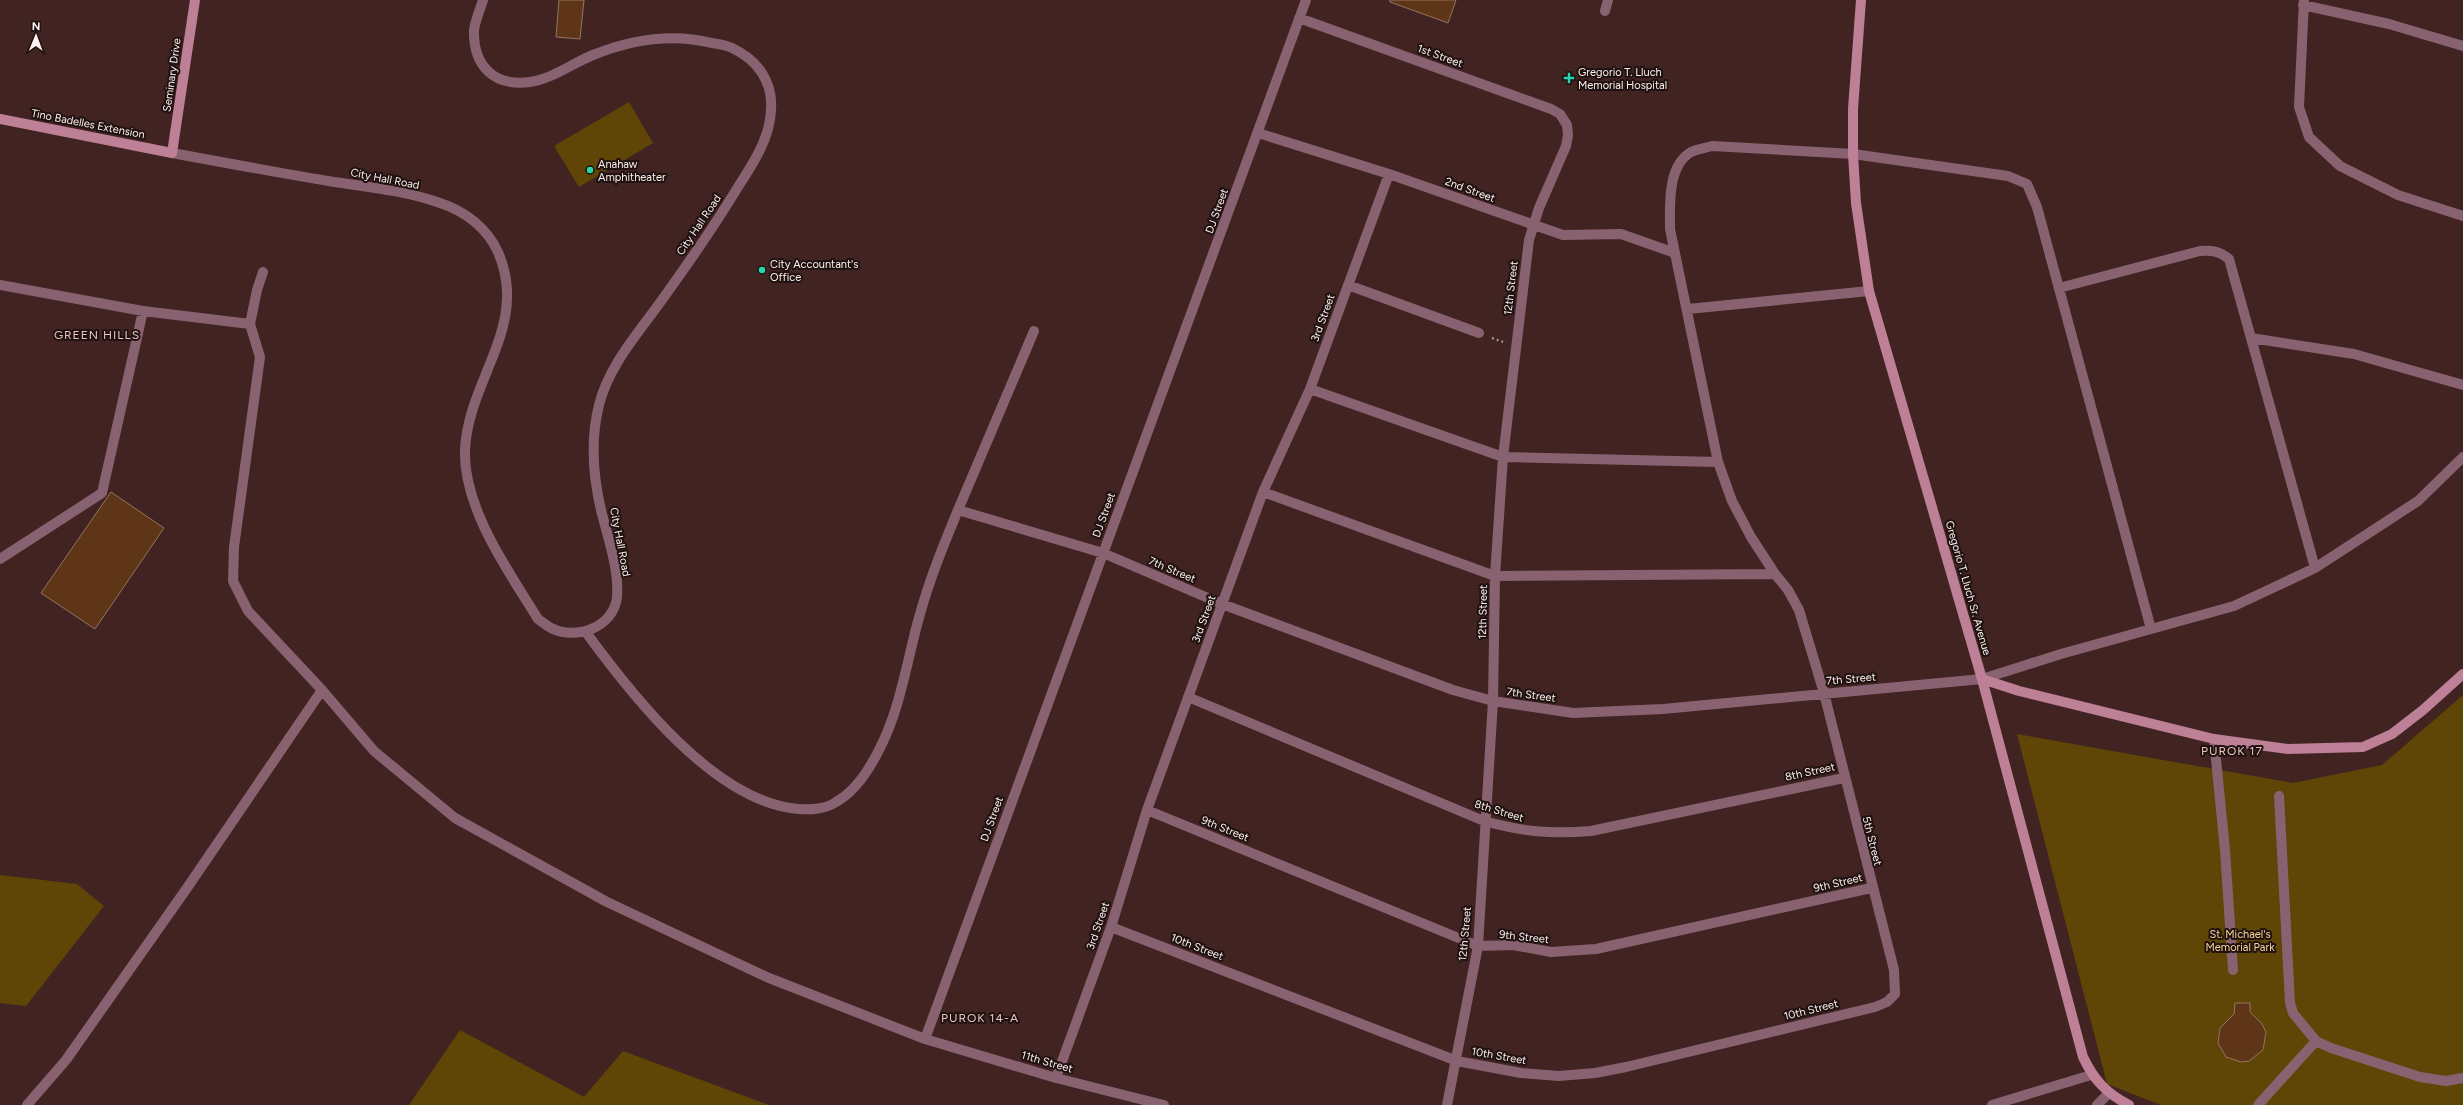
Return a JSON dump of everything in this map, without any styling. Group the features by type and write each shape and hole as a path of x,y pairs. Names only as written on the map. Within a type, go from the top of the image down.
{"main road":[{"name":"Seminary Drive","path":"172,153 195,0"},
{"name":"Gregorio T. Lluch Sr. Avenue","path":"1861,0 1853,109 1854,154 1856,203 1869,291 1982,679 2076,1034 2092,1075 2108,1094"},
{"name":"Tino Badelles Extension","path":"0,119 172,153"},
{"path":"1982,679 2019,691 2214,739 2288,749 2363,747 2392,734 2423,710 2463,674"},
{"path":"2108,1094 2129,1105"}],"street":[{"name":"City Hall Road","path":"172,153 403,193 441,203 470,218 491,238 501,261 508,293 505,323 469,421 465,451 469,485 484,526 538,619 552,629 570,633 585,631 599,626 612,613 616,600 616,583 611,547 601,510 594,461 593,427 601,394 619,360 665,296 752,166 766,136 771,112 771,93 763,71 732,48 698,39 677,38 664,38 626,44 593,55 563,70 531,82 506,82 485,70 476,53 474,29 483,0"},
{"name":"DJ Street","path":"925,1039 1306,0"},
{"path":"1605,11 1608,0"},
{"path":"2463,46 2389,24 2304,3 2299,107 2309,137 2340,166 2398,195 2463,216"},
{"name":"1st Street","path":"1299,18 1551,109 1560,114 1567,125"},
{"name":"12th Street","path":"1447,1105 1457,1061 1478,946 1484,821 1493,701 1495,576 1503,457 1516,346 1532,226 1566,146 1567,125"},
{"name":"2nd Street","path":"1258,133 1389,174 1532,226 1563,235 1621,234 1675,253"},
{"name":"5th Street","path":"1895,994 1894,970 1871,888 1824,693 1799,610 1788,590 1775,574 1732,501 1718,462 1688,309 1670,230 1670,191 1677,169 1690,153 1712,146 1854,154 2008,176 2027,184 2037,207 2059,288"},
{"name":"3rd Street","path":"1056,1078 1111,927 1147,810 1263,492 1310,389 1389,174"},
{"path":"2151,628 2059,288 2200,251 2213,250 2222,253 2231,264 2315,568"},
{"path":"0,285 143,311 250,324 257,290 263,272"},
{"path":"1348,284 1479,333"},
{"path":"1688,309 1869,291"},
{"path":"0,559 102,493 143,311"},
{"name":"11th Street","path":"250,324 260,357 234,547 233,581 248,611 322,690 374,751 455,818 614,906 769,978 925,1039 1056,1078 1164,1105"},
{"path":"585,631 617,675 656,720 697,758 731,784 757,800 786,808 811,810 836,803 862,780 880,749 898,700 920,614 937,562 1034,331"},
{"path":"2251,338 2354,354 2463,385"},
{"path":"1310,389 1503,457 1718,462"},
{"name":"7th Street","path":"958,510 1102,553 1222,604 1453,690 1493,701 1573,713 1663,709 1982,679 2151,628 2234,606 2315,568 2418,501 2463,457"},
{"path":"1263,492 1495,576 1775,574"},
{"path":"27,1105 75,1047 187,888 322,690"},
{"name":"8th Street","path":"1188,697 1484,821 1517,830 1553,834 1591,831 1844,778"},
{"path":"2214,739 2225,850 2232,970"},
{"path":"2278,796 2290,1003 2294,1013 2316,1040 2420,1077 2446,1081 2463,1078"},
{"name":"9th Street","path":"1147,810 1478,946 1512,945 1551,952 1596,950 1871,888"},
{"name":"10th Street","path":"1111,927 1457,1061 1521,1073 1559,1076 1596,1073 1874,1007 1887,1002 1895,994"},
{"path":"2258,1105 2316,1040"},
{"path":"1992,1105 2092,1075"},
{"path":"2097,1105 2108,1094"}],"path":[{"path":"1479,333 1516,346"}],"green space":[{"path":"629,102 653,143 579,187 554,146"},
{"name":"St. Michael's Memorial Park","path":"2463,695 2463,1105 2161,1105 2107,1084 2017,734 2293,783 2382,765"},
{"path":"0,875 77,884 104,906 26,1006 0,1003"},
{"path":"460,1030 584,1097 623,1051 769,1105 409,1105"}],"building":[{"path":"559,0 584,0 580,39 556,37"},
{"path":"1390,0 1456,0 1448,23 1390,2"},
{"path":"111,492 164,528 95,629 41,593"},
{"path":"2235,1003 2250,1003 2250,1012 2262,1024 2266,1032 2263,1050 2249,1061 2241,1062 2226,1057 2218,1043 2220,1028 2234,1014"}],"place":[{"name":"Gregorio T. Lluch Memorial Hospital","path":"1569,78"},
{"name":"Anahaw Amphitheater","path":"590,170"},
{"name":"City Accountant's Office","path":"762,270"}],"district":[{"name":"GREEN HILLS","path":"97,335"},
{"name":"PUROK 17","path":"2232,751"},
{"name":"PUROK 14-A","path":"980,1018"}]}
